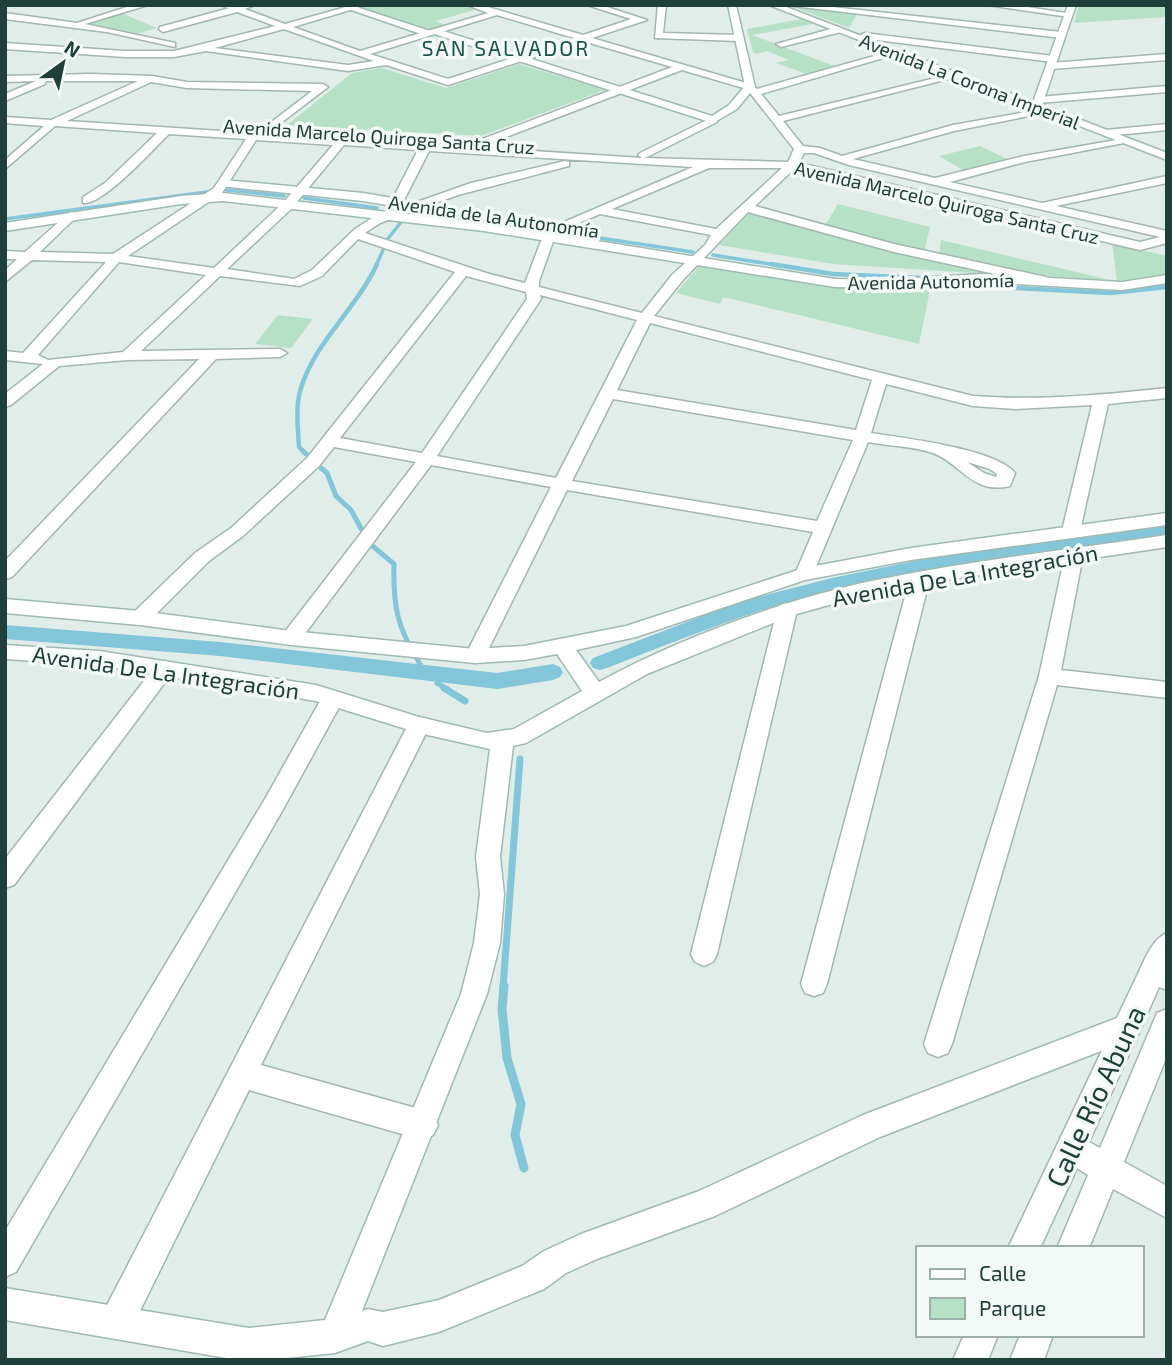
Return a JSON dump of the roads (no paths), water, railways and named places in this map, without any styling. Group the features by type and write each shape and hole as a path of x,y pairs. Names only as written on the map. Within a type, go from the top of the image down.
{"street":[{"path":"108,5 142,20"},
{"path":"54,34 76,23 144,5"},
{"path":"225,5 385,63 448,82 641,19"},
{"path":"163,29 251,5"},
{"path":"22,49 125,54 200,47 282,27 346,7 363,5"},
{"path":"471,5 683,66 752,90"},
{"path":"360,54 520,5"},
{"path":"591,5 658,24"},
{"path":"662,5 658,36 739,38"},
{"path":"475,656 646,317 677,278 744,207 792,165 800,149 752,90 732,5"},
{"name":"Avenida La Corona Imperial","path":"773,5 953,75 1038,103 1049,111 1167,157"},
{"path":"789,5 1061,35"},
{"path":"882,15 889,5"},
{"path":"991,5 1070,9 1038,103 1167,89"},
{"path":"346,7 713,120"},
{"path":"5,16 76,23 200,47 348,68 385,63"},
{"path":"152,24 186,37"},
{"path":"781,44 838,30"},
{"path":"864,36 1052,62 1167,55"},
{"path":"22,49 43,39"},
{"path":"5,46 187,85 321,88"},
{"path":"644,155 728,111 738,101 742,92 823,74 895,53"},
{"path":"484,142 683,66"},
{"path":"269,129 348,68"},
{"path":"823,74 836,79"},
{"path":"775,120 953,75"},
{"path":"5,98 55,77"},
{"path":"5,79 152,79"},
{"path":"5,166 53,123 152,79"},
{"path":"862,89 875,94"},
{"path":"840,159 953,128 1049,111"},
{"name":"Avenida Marcelo Quiroga Santa Cruz","path":"5,113 484,142 753,164"},
{"name":"Avenida Marcelo Quiroga Santa Cruz","path":"5,120 602,159 710,165 792,165 1140,246 1167,237"},
{"path":"1105,133 1167,127"},
{"path":"87,200 109,185 166,131"},
{"path":"27,358 116,258 209,197 222,184 253,136"},
{"path":"933,182 1024,159 1124,140"},
{"path":"127,356 287,206 341,142"},
{"path":"397,202 425,148"},
{"name":"Avenida Marcelo Quiroga Santa Cruz","path":"800,149 816,150 840,159 1167,237"},
{"path":"5,255 116,258 295,283 313,279 370,223 410,206 510,176 602,159"},
{"path":"563,225 710,165"},
{"path":"1004,214 1167,179"},
{"name":"Avenida de la Autonomía","path":"60,204 222,184 397,202 410,206 536,221"},
{"name":"Avenida de la Autonomía","path":"5,227 209,197 386,217 549,230 709,247"},
{"path":"744,207 803,225 970,266 1046,281"},
{"path":"598,211 709,247"},
{"path":"5,278 70,216"},
{"name":"Avenida de la Autonomía","path":"549,230 563,225 590,229"},
{"path":"291,638 426,459 534,299 532,281 549,230"},
{"path":"357,234 463,271 880,379 984,403 1101,400 1167,393"},
{"name":"Avenida Autonomía","path":"709,247 835,283 882,284 982,278 1122,286 1167,279"},
{"path":"811,265 982,278"},
{"path":"140,618 202,557 237,532 286,489 329,441 463,271"},
{"path":"5,355 55,362 127,356 280,353"},
{"path":"5,573 212,354"},
{"path":"5,402 55,362"},
{"path":"804,574 862,437 880,379"},
{"path":"606,393 938,449"},
{"path":"1071,531 1101,400"},
{"path":"329,441 561,484 824,528"},
{"name":"Avenida De La Integración","path":"5,606 140,618 291,638 475,656 524,653 629,632 804,574 911,554 1167,519"},
{"name":"Avenida De La Integración","path":"5,652 99,658 316,693 419,725 487,741 519,737 640,669 787,610 865,589 920,578 1167,541"},
{"path":"938,1044 1049,676 1074,555"},
{"path":"814,984 920,578"},
{"path":"704,954 787,610"},
{"path":"563,646 596,695"},
{"path":"5,878 166,668"},
{"path":"1049,676 1167,690"},
{"path":"5,1261 273,806 332,700"},
{"path":"116,1323 419,725"},
{"path":"335,1336 474,994 487,943 492,894 488,857 497,768 503,739"},
{"name":"Calle Río Abuna","path":"1025,1246 1126,1028 1160,974 1167,945"},
{"path":"1074,1246 1167,1022"},
{"path":"5,1304 116,1323 247,1352 335,1336 368,1325 383,1329 439,1316 533,1278 555,1262 593,1245 704,1205 873,1125 1126,1028"},
{"path":"243,1074 423,1125"},
{"path":"1072,1149 1167,1203"},
{"path":"970,1360 981,1337"},
{"path":"1027,1360 1036,1337"}],"waterway":[{"path":"227,190 284,196"},
{"path":"5,219 207,192"},
{"path":"304,198 377,208"},
{"path":"414,210 693,252"},
{"path":"387,240 401,222"},
{"path":"376,266 383,250"},
{"path":"713,255 782,266"},
{"path":"771,264 833,274 920,278"},
{"path":"306,454 299,447 297,410 307,371 376,266"},
{"path":"1014,288 1110,293 1167,287"},
{"path":"321,468 327,473 336,496 351,510 369,543 394,564 394,593 398,616 406,639 420,664"},
{"path":"600,663 746,607 832,584 934,563 1121,538 1167,529"},
{"path":"5,632 220,649 497,681 553,672"},
{"path":"437,683 447,689"},
{"path":"444,688 465,701"},
{"path":"503,988 520,759"},
{"path":"504,986 502,1009 507,1058 521,1104 515,1135 524,1168"}],"district":[{"name":"SAN SALVADOR","path":"506,47"}]}
